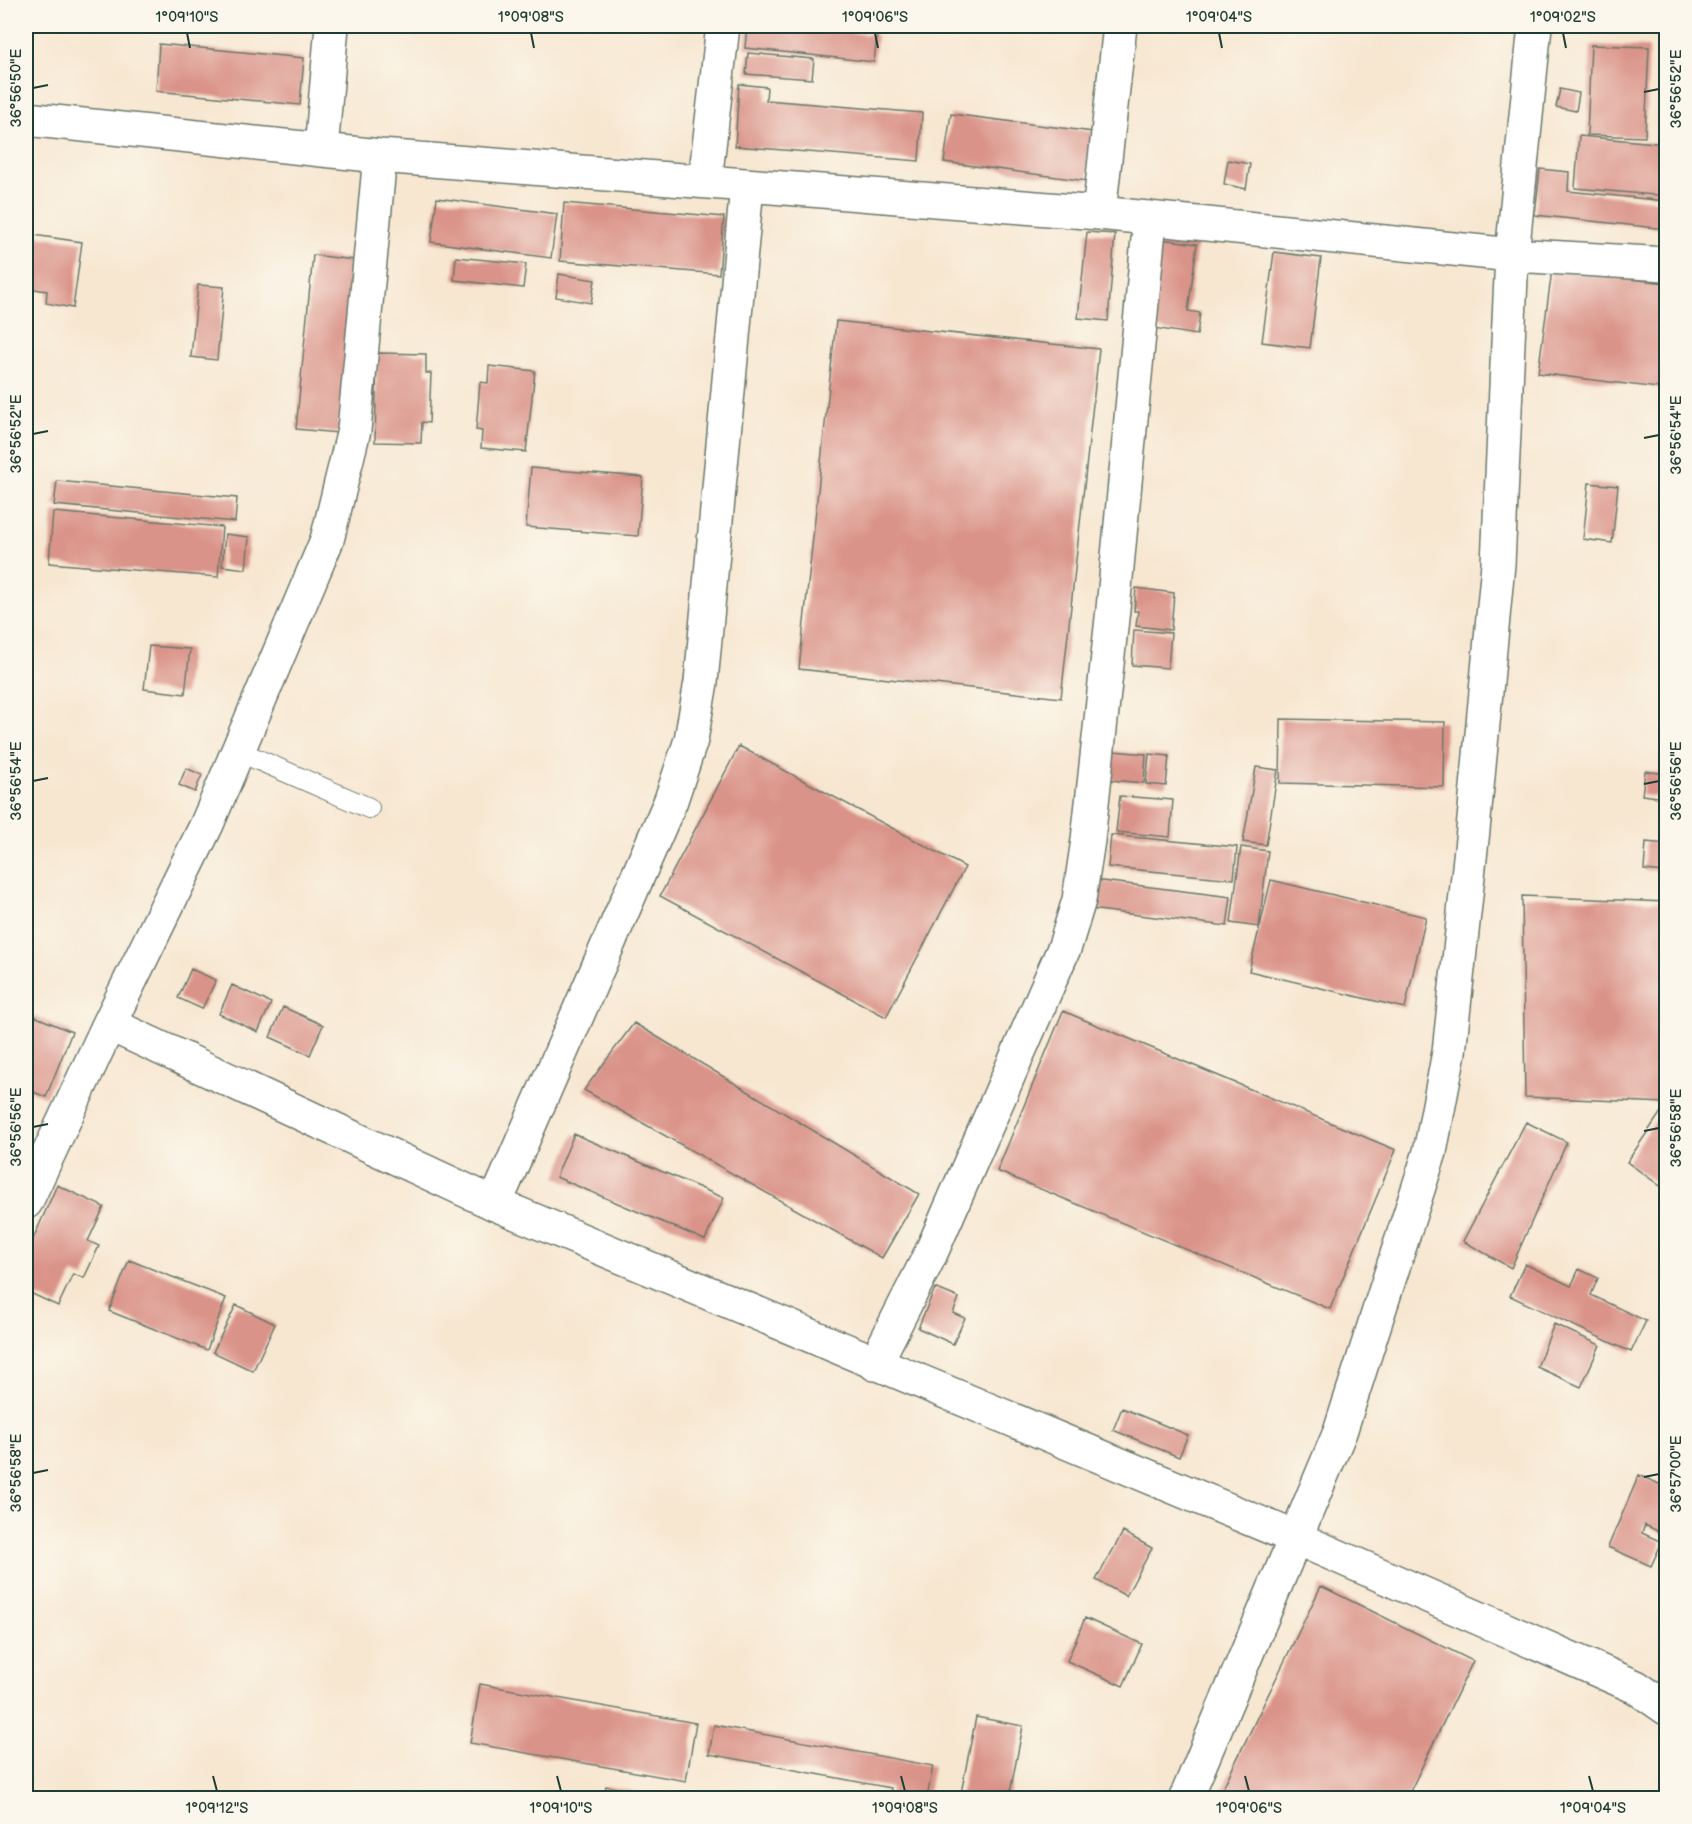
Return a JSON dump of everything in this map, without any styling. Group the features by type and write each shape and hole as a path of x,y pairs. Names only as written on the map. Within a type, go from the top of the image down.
{"street":[{"path":"321,150 332,26"},
{"path":"705,181 723,26"},
{"path":"1099,213 1120,26"},
{"path":"1185,1798 1340,1432 1430,1152 1449,1052 1498,564 1512,255 1535,26"},
{"path":"26,119 380,156 1099,213 1512,255 1666,264"},
{"path":"26,1202 109,1024 207,824 327,540 354,430 380,156"},
{"path":"495,1204 671,800 691,740 701,682 747,186"},
{"path":"875,1364 932,1253 1065,946 1079,900 1088,840 1112,621 1150,218"},
{"path":"109,1024 495,1204 1296,1538 1636,1687 1666,1708"}],"lane":[{"path":"238,751 369,808"}],"building":[{"path":"747,26 781,26 877,35 874,62 745,48"},
{"path":"159,44 304,58 300,105 156,91"},
{"path":"1591,45 1649,47 1645,137 1587,135"},
{"path":"748,53 814,59 812,79 746,74"},
{"path":"739,84 767,87 766,100 922,113 919,161 735,146"},
{"path":"1560,89 1579,93 1576,111 1556,107"},
{"path":"951,114 1093,132 1087,181 944,162"},
{"path":"1579,136 1666,144 1666,196 1575,188"},
{"path":"1228,160 1250,164 1246,189 1224,184"},
{"path":"1540,169 1569,172 1568,191 1666,201 1666,229 1535,215"},
{"path":"437,198 557,214 551,258 431,242"},
{"path":"564,203 724,217 719,274 560,261"},
{"path":"1087,232 1115,234 1108,321 1078,318"},
{"path":"26,234 82,242 73,308 46,303 47,291 28,288"},
{"path":"1153,238 1197,244 1188,311 1200,313 1197,335 1141,326"},
{"path":"1274,252 1321,258 1310,348 1262,342"},
{"path":"313,255 354,260 338,433 296,429"},
{"path":"456,257 526,264 523,288 454,280"},
{"path":"1552,270 1666,283 1666,389 1538,373"},
{"path":"559,274 595,280 591,303 556,297"},
{"path":"198,285 224,287 217,360 191,357"},
{"path":"836,321 1099,349 1061,698 799,669"},
{"path":"377,353 426,354 426,373 431,373 429,423 422,422 421,443 375,442"},
{"path":"489,366 535,371 526,452 481,448 482,431 476,430 480,382 488,383"},
{"path":"531,468 643,477 638,536 526,527"},
{"path":"57,481 237,498 235,522 54,505"},
{"path":"1589,483 1618,486 1612,543 1583,539"},
{"path":"53,512 222,527 218,577 49,563"},
{"path":"225,534 249,537 246,569 222,566"},
{"path":"1136,588 1174,593 1171,630 1136,626 1138,611 1134,611"},
{"path":"1134,630 1171,633 1168,668 1132,665"},
{"path":"149,646 190,649 185,694 144,689"},
{"path":"1281,719 1445,722 1444,787 1280,783"},
{"path":"739,746 965,867 886,1017 660,896"},
{"path":"1113,751 1146,754 1144,783 1110,780"},
{"path":"1149,754 1169,756 1166,786 1146,784"},
{"path":"1256,767 1278,770 1266,845 1243,842"},
{"path":"186,768 202,775 195,792 179,785"},
{"path":"1645,771 1666,774 1666,798 1642,795"},
{"path":"1120,796 1173,800 1170,837 1116,832"},
{"path":"1111,835 1237,847 1234,879 1108,867"},
{"path":"1646,842 1666,844 1666,872 1644,870"},
{"path":"1241,847 1268,851 1259,927 1231,923"},
{"path":"1094,880 1231,897 1227,926 1090,909"},
{"path":"1271,880 1426,917 1405,1008 1249,971"},
{"path":"1522,896 1666,902 1666,1103 1525,1097"},
{"path":"191,969 216,980 202,1009 178,998"},
{"path":"232,985 271,1003 258,1032 219,1014"},
{"path":"283,1007 323,1025 310,1055 270,1037"},
{"path":"1063,1011 1396,1150 1330,1309 997,1171"},
{"path":"34,1016 72,1032 46,1097 26,1089 26,1024 30,1025"},
{"path":"634,1023 919,1194 882,1258 584,1090"},
{"path":"1661,1112 1666,1115 1666,1190 1627,1162"},
{"path":"1526,1122 1567,1142 1511,1268 1463,1241"},
{"path":"574,1134 724,1198 705,1240 556,1177"},
{"path":"57,1185 104,1207 88,1241 99,1246 84,1278 73,1274 58,1306 26,1291 26,1255"},
{"path":"129,1260 226,1298 207,1350 109,1311"},
{"path":"1525,1264 1571,1286 1579,1269 1598,1278 1591,1295 1646,1321 1631,1352 1510,1296"},
{"path":"935,1288 959,1298 953,1313 965,1318 953,1344 918,1328"},
{"path":"236,1305 275,1324 253,1371 213,1352"},
{"path":"1554,1324 1600,1345 1581,1387 1537,1367"},
{"path":"1122,1408 1188,1435 1179,1457 1113,1430"},
{"path":"1639,1475 1666,1487 1666,1535 1645,1525 1642,1533 1662,1542 1651,1566 1608,1547"},
{"path":"1123,1532 1152,1548 1126,1596 1096,1580"},
{"path":"1666,1559 1666,1574 1661,1572"},
{"path":"1321,1586 1473,1661 1407,1798 1218,1798"},
{"path":"1085,1618 1142,1644 1123,1686 1067,1661"},
{"path":"480,1684 696,1723 686,1781 470,1743"},
{"path":"976,1717 1023,1726 1009,1798 960,1798"},
{"path":"714,1725 933,1766 927,1798 889,1798 891,1788 709,1754"},
{"path":"606,1786 654,1796 654,1798 604,1798"}]}
